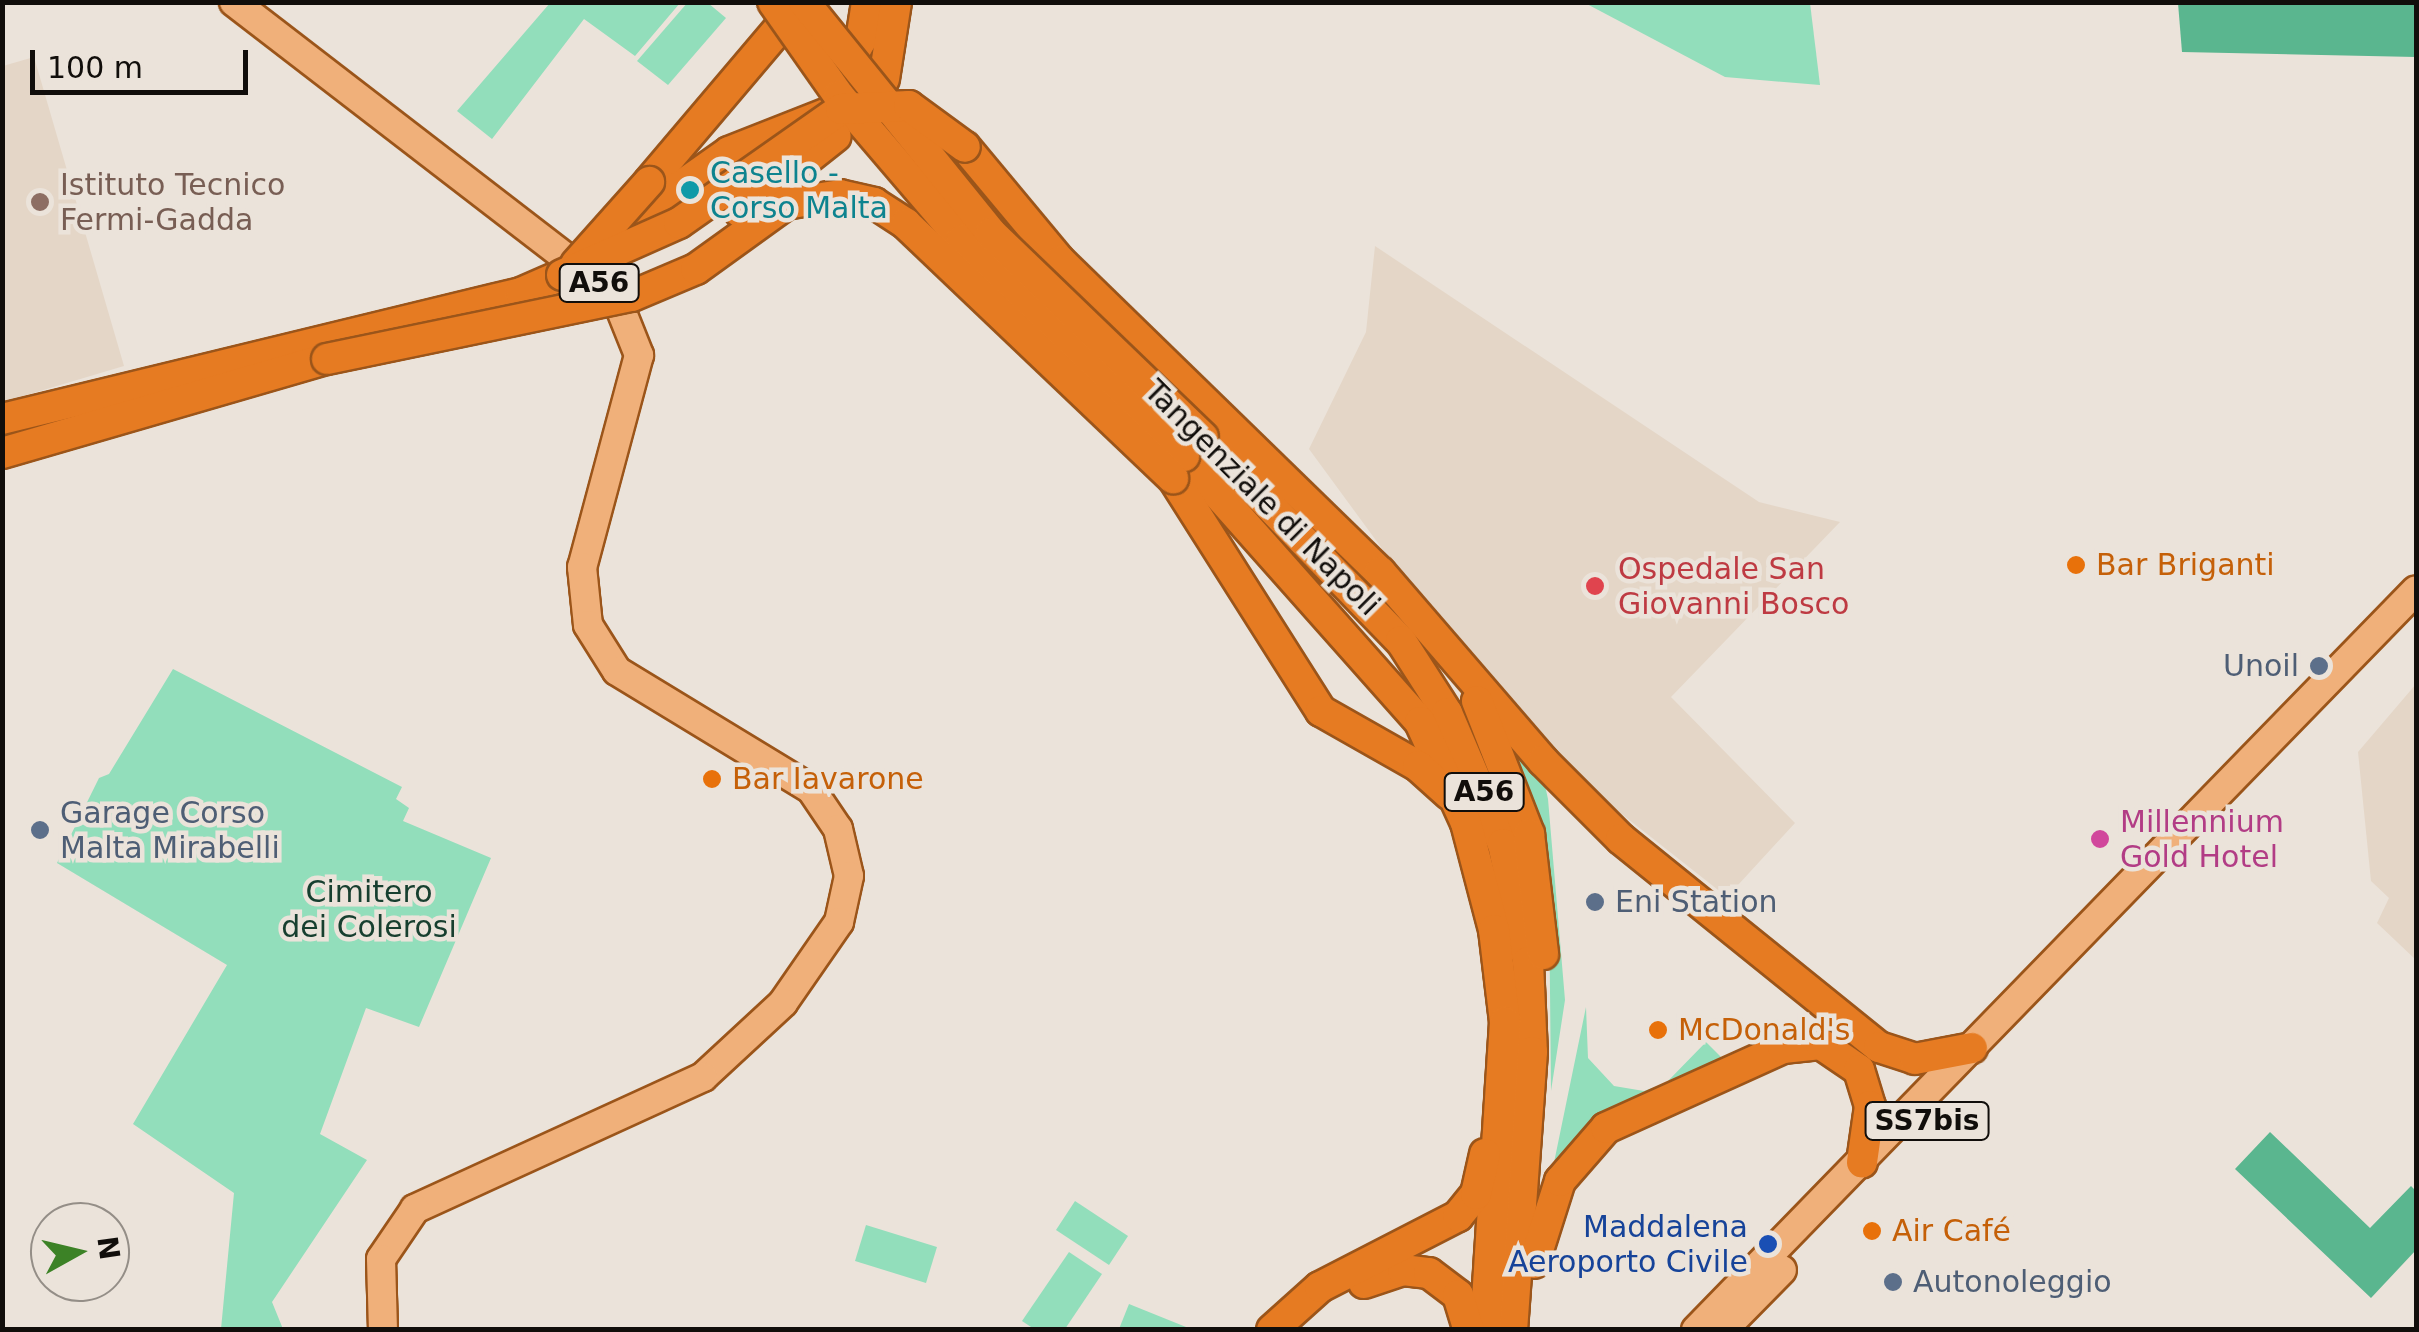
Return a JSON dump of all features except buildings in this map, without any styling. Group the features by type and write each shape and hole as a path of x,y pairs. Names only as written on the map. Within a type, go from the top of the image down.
{"highway":[{"name":"Tangenziale di Napoli","path":"773,2 799,42 962,240 1373,605 1426,676 1469,756 1521,920 1530,1118 1515,1330"},
{"name":"Tangenziale di Napoli","path":"803,2 992,234 1200,452 1420,722 1466,822 1494,930 1505,1022 1485,1330"},
{"path":"600,243 803,2"},
{"path":"562,275 600,243 768,132 845,72 867,2"},
{"path":"884,79 896,2"},
{"path":"768,132 838,122 894,103 938,121 1060,262 1200,452"},
{"path":"2,456 562,275 679,224 838,122"},
{"name":"A56","path":"321,351 673,260 838,122"},
{"path":"2,419 321,351 632,296 696,269 786,204 840,195 874,203 1200,452 1354,546 1587,808 1879,1048 1915,1059 1972,1048"},
{"path":"2,438 321,351"},
{"name":"Tangenziale di Napoli","path":"1200,452 1206,519 1260,626 1321,710 1430,774 1466,822"},
{"path":"1442,643 1501,752 1537,871 1544,986 1530,1118"},
{"path":"1272,1330 1320,1287 1468,1205 1482,1178 1505,1022"},
{"path":"1515,1330 1540,1230 1560,1181 1588,1144 1642,1105 1783,1048 1821,1044 1847,1057 1867,1089 1871,1128 1862,1162"},
{"path":"1296,1330 1365,1282 1403,1270 1450,1286 1469,1330"}],"main road":[{"path":"234,2 611,279"},
{"path":"262,2 611,279 637,341 641,390 599,570 610,633 641,667 810,765 846,805 864,857 866,894 854,930 764,1038 712,1092 650,1126 424,1224 394,1280 401,1330"},
{"name":"SS7bis","path":"1724,1330 2267,757 2416,590"},
{"name":"SS7bis","path":"2267,757 2416,613"},
{"name":"SS7bis","path":"1696,1330 1972,1048 2125,906"},
{"path":"383,1330 381,1260 415,1210 654,1104 764,1038"}],"shaded area":[{"name":"Istituto Tecnico Fermi-Gadda","path":"34,57 124,366 3,402 3,66"},
{"name":"Ospedale San Giovanni Bosco","path":"1375,246 1759,502 1840,522 1671,697 1795,823 1727,897 1571,774 1397,569 1309,449 1366,332"},
{"path":"2416,684 2416,960 2377,923 2389,898 2371,881 2358,752"}],"green space":[{"path":"688,2 708,3 726,18 668,85 637,61"},
{"path":"550,3 680,3 635,56 584,19 492,139 457,111"},
{"path":"1585,3 1810,3 1820,85 1725,77"},
{"path":"2178,3 2416,3 2416,57 2182,52"},
{"name":"Cimitero dei Colerosi","path":"173,669 402,787 396,799 409,808 403,821 491,858 419,1027 366,1008 320,1134 367,1160 272,1302 283,1329 221,1329 234,1193 133,1124 227,965 57,863 99,778 109,774"},
{"path":"1507,738 1544,781 1548,799 1565,1000 1551,1091 1549,891"},
{"path":"1586,1007 1588,1058 1614,1086 1644,1091 1666,1083 1706,1042 1726,1062 1550,1182"},
{"path":"2270,1132 2370,1228 2411,1186 2416,1191 2416,1250 2371,1298 2235,1169"},
{"path":"1075,1201 1128,1236 1109,1265 1056,1230"},
{"path":"866,1225 937,1247 926,1283 855,1261"},
{"path":"1069,1252 1102,1274 1065,1329 1034,1329 1022,1321"},
{"path":"1129,1304 1191,1329 1119,1329"}],"place":[{"name":"Casello - Corso Malta","path":"690,190"},
{"name":"Istituto Tecnico Fermi-Gadda","path":"40,202"},
{"name":"Bar Briganti","path":"2076,565"},
{"name":"Ospedale San Giovanni Bosco","path":"1595,586"},
{"name":"Unoil","path":"2319,666"},
{"name":"Bar Iavarone","path":"712,779"},
{"name":"Garage Corso Malta Mirabelli","path":"40,830"},
{"name":"Millennium Gold Hotel","path":"2100,839"},
{"name":"Eni Station","path":"1595,902"},
{"name":"McDonald's","path":"1658,1030"},
{"name":"Air Café","path":"1872,1231"},
{"name":"Maddalena Aeroporto Civile","path":"1768,1244"},
{"name":"Autonoleggio","path":"1893,1282"}]}
